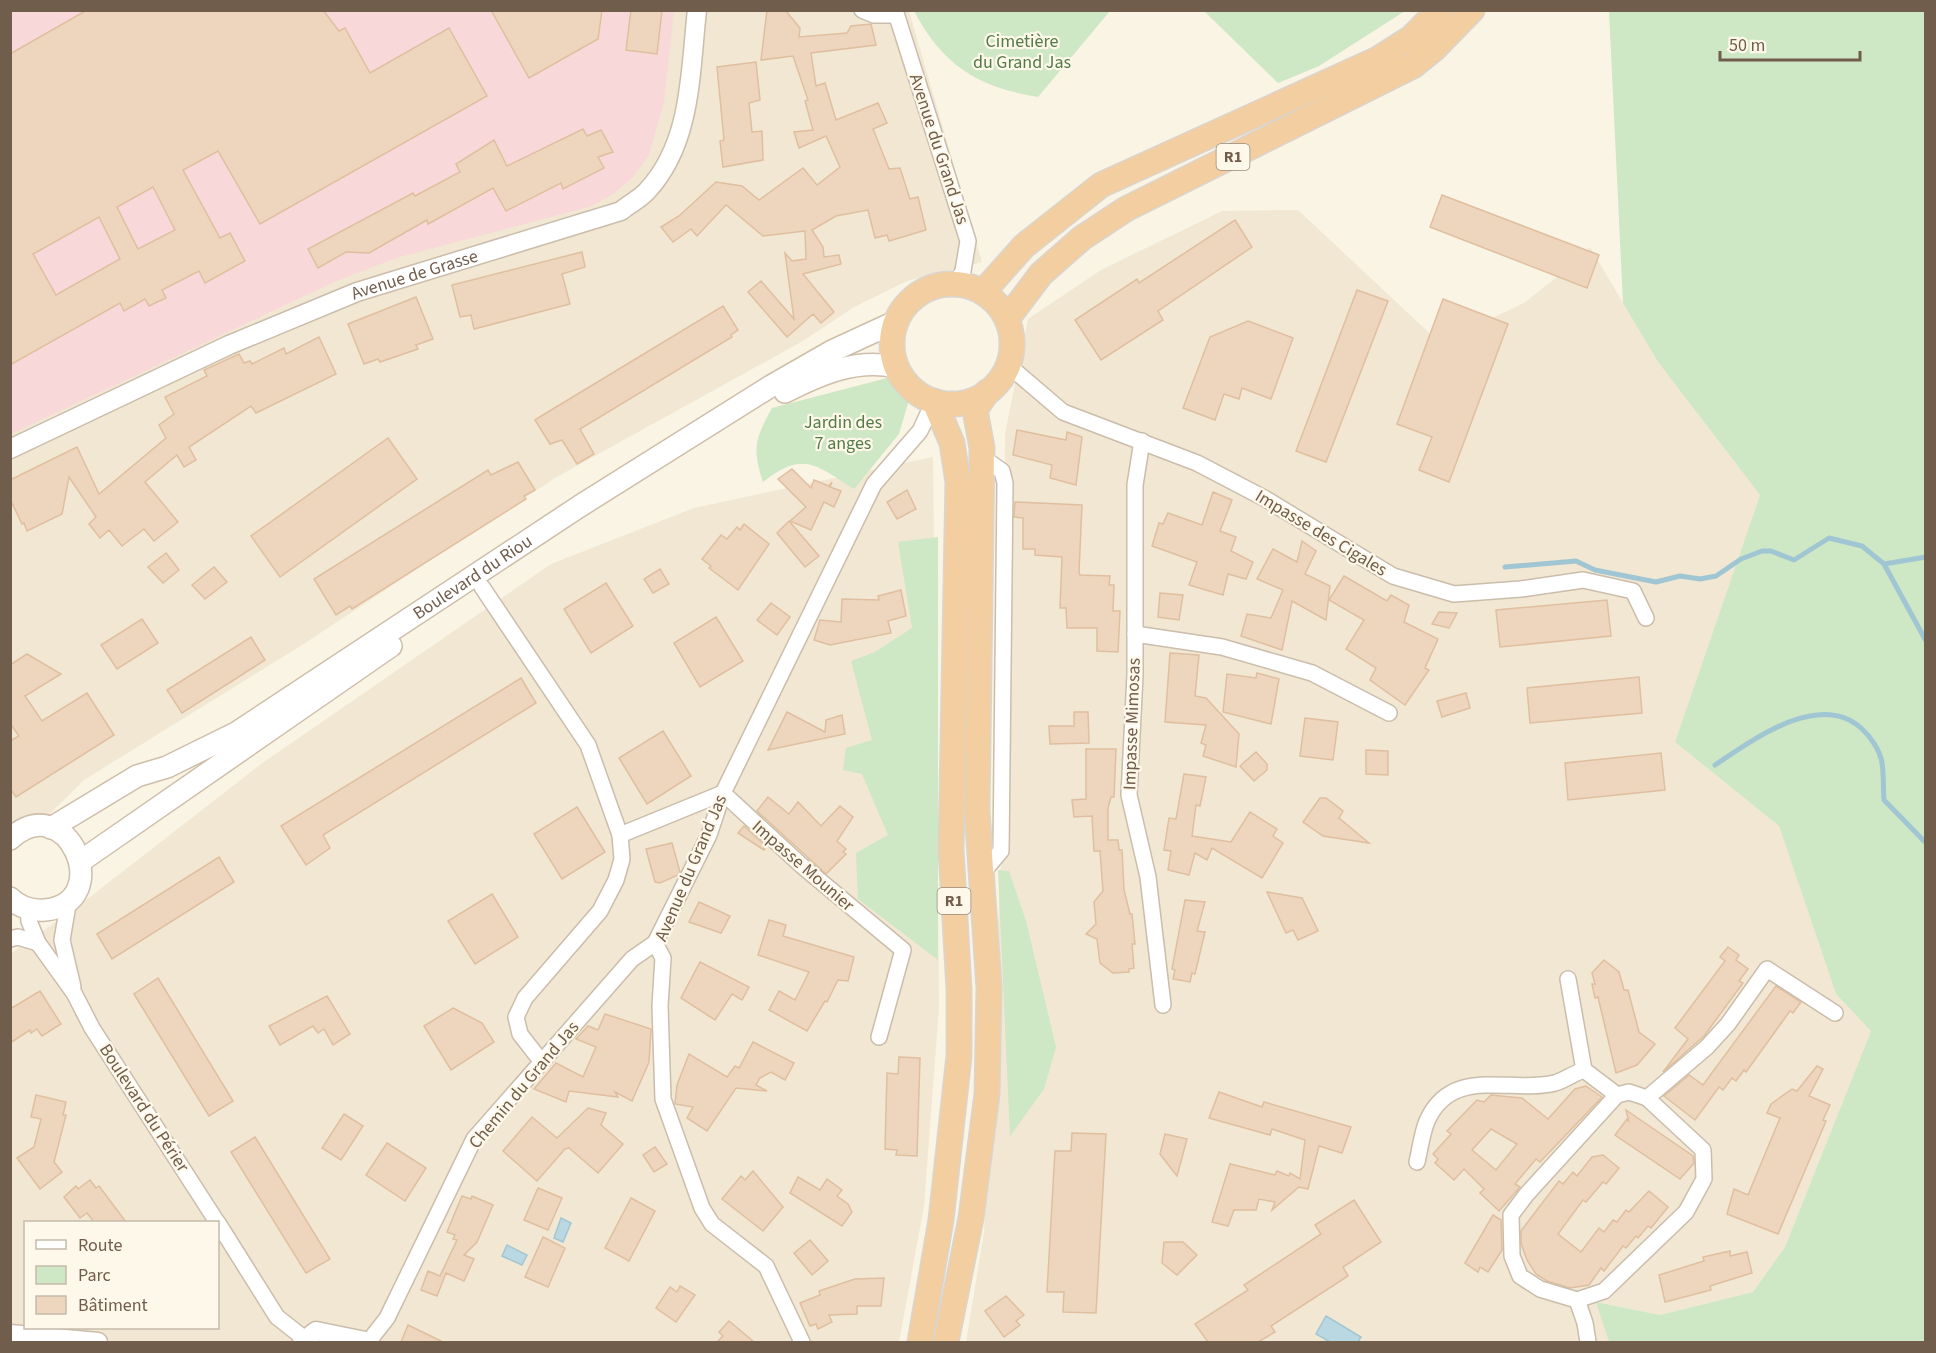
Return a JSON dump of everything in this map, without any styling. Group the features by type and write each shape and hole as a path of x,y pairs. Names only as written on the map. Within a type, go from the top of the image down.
{"highway":[{"name":"R1","path":"983,292 1024,246 1101,185 1378,59 1411,38 1439,10"},
{"name":"R1","path":"1006,319 1041,274 1082,238 1126,209 1413,66 1434,50 1472,10"},
{"path":"956,284 983,292 997,304 1006,319 1012,350 1008,365 1000,380 987,392 971,401 953,404 934,401 912,388 896,367 892,337 895,322 904,306 919,293 936,285 956,284"},
{"name":"R1","path":"946,1342 970,1218 987,1094 989,988 979,877 977,810 982,457 975,410 987,392"},
{"name":"R1","path":"920,1342 940,1220 959,1056 959,989 951,850 958,482 952,443 934,401"}],"main road":[{"name":"Boulevard du Riou","path":"51,828 136,776 167,767 236,733 580,506 771,386 832,351 895,322"},
{"name":"Boulevard du Riou","path":"81,861 352,672 772,399 838,369 869,364 896,367"},
{"path":"12,835 38,826 51,828 70,840 81,861 81,875 77,888 69,899 50,909 16,904"}],"street":[{"name":"Avenue de Grasse","path":"10,449 229,345 357,292 621,211 646,192 669,159 684,122 696,10"},
{"name":"Avenue du Grand Jas","path":"862,10 874,15 895,13 968,241 963,271 956,284"},
{"name":"Impasse des Cigales","path":"1008,365 1063,412 1197,463 1264,498 1393,576 1454,594 1521,589 1583,580 1633,591 1646,618"},
{"name":"Avenue du Grand Jas","path":"802,1342 766,1266 712,1224 702,1208 663,1099 660,1006 663,958 655,943 709,835 723,793 874,484 920,431 934,401"},
{"name":"Impasse Mimosas","path":"1142,441 1135,484 1134,634 1129,795 1148,877 1163,1005"},
{"path":"482,587 588,745 620,835 622,859 616,880 600,911 525,998 516,1017 520,1034 541,1061"},
{"path":"1134,634 1222,647 1312,673 1389,713"},
{"path":"620,835 723,793"},
{"name":"Impasse Mounier","path":"723,793 801,865 903,950 879,1037"},
{"path":"69,899 62,940 74,993"},
{"path":"16,904 29,921 38,943 74,993"},
{"path":"10,939 18,938 38,943"},
{"name":"Chemin du Grand Jas","path":"370,1342 387,1318 417,1261 474,1139 632,959 655,943"},
{"path":"1647,1098 1707,1047 1728,1024 1767,969 1835,1013"},
{"path":"1568,979 1584,1070 1617,1095"},
{"name":"Boulevard du Périer","path":"74,993 92,1028 216,1221"},
{"path":"1418,1162 1427,1120 1446,1096 1473,1084 1513,1086 1556,1083 1584,1070"},
{"path":"1629,1092 1647,1098 1703,1150 1704,1179 1686,1212 1604,1291 1576,1300 1540,1289 1520,1276 1512,1256 1511,1215 1526,1195 1617,1095 1629,1092"},
{"name":"Boulevard du Périer","path":"219,1226 277,1317 303,1341"},
{"path":"1576,1300 1585,1323 1588,1342"},
{"path":"303,1341 316,1331 370,1342"},
{"path":"10,1334 98,1342"}],"shaded area":[{"path":"10,11 674,11 664,102 649,155 632,178 613,194 592,206 396,258 334,282 11,434"},
{"path":"11,11 909,11 982,262 907,281 854,307 803,341 555,478 299,647 84,780 11,852"},
{"path":"1298,210 1440,343 1524,303 1590,247 1658,362 1760,495 1675,742 1779,826 1836,994 1871,1031 1785,1247 1753,1292 1660,1315 1597,1302 1609,1342 966,1342 984,1232 1002,839 1005,434 1028,319 1101,270 1222,211"},
{"path":"933,457 939,1007 924,1206 899,1342 11,1342 10,954 81,904 261,764 551,564 694,508"}],"green space":[{"name":"Cimetière du Grand Jas","path":"914,11 1110,11 1038,97 997,87 964,71 937,46"},
{"path":"1204,11 1405,11 1319,66 1278,83"},
{"path":"1609,11 1925,11 1925,1342 1609,1342 1596,1302 1660,1315 1753,1292 1785,1247 1871,1031 1836,994 1779,826 1675,742 1760,495 1658,362 1623,303"},
{"name":"Jardin des 7 anges","path":"887,378 909,400 899,434 854,489 829,473 809,464 789,466 763,482 757,461 757,444 772,408"},
{"path":"938,537 938,960 858,899 856,853 888,835 862,774 843,770 846,748 872,740 851,661 875,652 912,628 898,542"},
{"path":"998,870 1009,871 1026,921 1056,1047 1044,1089 1010,1136"}],"water":[{"path":"561,1218 571,1223 563,1242 554,1238"},
{"path":"507,1245 527,1255 522,1265 502,1256"},
{"path":"1326,1316 1361,1337 1358,1342 1330,1342 1316,1334"}],"building":[{"path":"87,10 323,10 339,31 345,28 370,73 449,28 487,96 260,224 218,151 183,170 220,238 230,233 245,261 205,283 199,271 162,290 166,298 149,306 145,299 124,311 120,303 10,365 10,54","holes":["153,187 175,230 138,249 117,207","99,217 120,259 56,295 33,254"]},
{"path":"491,10 602,10 598,39 529,78"},
{"path":"631,10 662,10 657,54 626,50"},
{"path":"767,10 785,10 800,28 799,37 847,33 851,26 871,24 876,45 811,53 816,86 825,83 836,120 878,103 887,123 873,129 889,169 900,168 910,199 918,197 926,230 889,241 887,235 875,238 868,210 836,216 812,230 823,247 824,257 839,255 841,264 803,274 834,312 821,323 813,314 787,337 748,292 761,281 794,319 785,253 792,261 806,259 805,231 763,236 726,205 697,236 691,229 673,242 661,227 679,216 716,182 742,186 759,200 803,168 817,185 840,167 826,136 799,148 794,132 813,130 805,101 808,100 793,56 761,60"},
{"path":"756,62 760,100 749,103 752,132 762,131 763,160 723,167 720,141 724,140 717,67"},
{"path":"583,129 587,136 601,130 613,152 598,157 604,168 563,189 561,183 506,211 493,188 428,224 427,220 369,253 346,252 318,268 308,249 413,193 415,196 460,172 456,164 494,140 507,166"},
{"path":"1442,195 1599,255 1587,288 1430,227"},
{"path":"1235,220 1252,247 1158,311 1163,320 1101,360 1075,320 1137,279 1139,283"},
{"path":"582,252 585,267 562,274 570,304 474,329 471,315 460,317 452,285"},
{"path":"1357,290 1388,301 1326,462 1296,451"},
{"path":"416,297 433,339 416,345 418,349 380,362 378,359 364,364 348,324"},
{"path":"1443,299 1508,324 1449,482 1419,470 1432,437 1397,424"},
{"path":"723,306 738,330 731,335 732,337 580,429 594,454 577,464 562,440 550,444 535,420"},
{"path":"1248,321 1293,338 1271,399 1242,388 1239,399 1224,394 1215,420 1183,408 1210,337"},
{"path":"319,337 336,374 256,413 251,406 189,447 196,460 184,467 177,455 145,482 178,522 154,541 144,529 122,546 109,530 100,538 89,524 96,517 69,477 62,514 27,531 24,523 22,524 10,499 10,480 77,447 99,494 166,438 159,425 174,414 165,397 207,376 204,370 239,354 244,363 250,361 252,364 284,348 286,354"},
{"path":"1017,430 1066,440 1067,432 1082,437 1076,485 1050,478 1052,465 1013,455"},
{"path":"388,438 417,479 280,577 251,536"},
{"path":"518,462 535,490 524,496 526,499 352,609 350,606 336,615 314,579 488,470 491,475"},
{"path":"792,469 811,488 814,480 829,486 832,482 830,487 841,491 834,507 824,502 811,530 790,521 806,507 778,479"},
{"path":"907,490 916,509 897,519 887,502"},
{"path":"1213,492 1232,500 1220,531 1236,537 1231,551 1253,562 1246,579 1228,574 1223,595 1189,585 1197,562 1152,546 1159,523 1163,524 1168,513 1202,525"},
{"path":"1015,502 1082,505 1079,572 1080,575 1110,576 1109,585 1114,585 1113,611 1120,611 1118,652 1097,651 1097,628 1067,628 1066,608 1060,608 1062,557 1035,555 1035,549 1023,549 1023,518 1014,517"},
{"path":"789,521 819,556 805,567 777,533"},
{"path":"744,524 769,544 738,590 709,568 711,566 702,559 721,535 727,539 737,527 740,530"},
{"path":"1302,541 1316,551 1305,574 1330,586 1326,620 1292,601 1282,650 1241,636 1247,614 1271,618 1283,590 1257,579 1273,549 1297,562"},
{"path":"166,553 179,570 163,583 148,567"},
{"path":"214,567 227,582 205,599 192,585"},
{"path":"660,569 669,584 653,593 644,579"},
{"path":"1344,576 1387,601 1391,595 1409,605 1404,622 1438,639 1425,668 1429,670 1405,705 1370,680 1376,668 1346,649 1364,620 1329,600"},
{"path":"606,583 633,626 591,653 564,609"},
{"path":"901,590 906,616 888,621 891,633 830,645 814,640 820,620 841,622 842,599 879,600 878,596"},
{"path":"1160,593 1183,595 1179,620 1158,617"},
{"path":"1607,600 1611,636 1500,647 1496,610"},
{"path":"771,603 790,617 777,635 757,620"},
{"path":"1439,612 1457,613 1449,628 1432,624"},
{"path":"716,617 743,661 700,687 674,643"},
{"path":"142,619 158,643 117,669 101,645"},
{"path":"251,637 265,660 182,713 167,690"},
{"path":"1170,653 1199,655 1195,696 1206,698 1239,734 1236,767 1203,756 1206,745 1201,743 1206,725 1165,722"},
{"path":"27,654 61,674 25,696 42,721 87,693 114,735 16,797 10,788 10,741 19,736 10,723 10,665"},
{"path":"1257,673 1279,679 1271,724 1223,712 1227,674 1256,678"},
{"path":"1639,677 1642,713 1530,723 1527,688"},
{"path":"521,678 536,703 323,835 330,848 306,865 281,826"},
{"path":"1466,693 1470,708 1442,717 1437,701"},
{"path":"787,712 825,732 826,720 842,715 845,734 768,750"},
{"path":"1074,712 1088,712 1089,743 1050,744 1049,726 1074,726"},
{"path":"1305,718 1338,722 1333,760 1300,756"},
{"path":"663,731 691,776 647,804 619,758"},
{"path":"1086,749 1116,749 1114,797 1111,797 1108,808 1108,840 1118,840 1119,850 1122,850 1124,890 1130,914 1132,914 1135,944 1132,944 1134,968 1129,969 1129,972 1113,973 1100,963 1097,939 1086,934 1096,924 1094,902 1103,891 1100,851 1094,851 1092,816 1074,817 1072,800 1086,799"},
{"path":"1366,750 1388,751 1388,775 1366,774"},
{"path":"1256,752 1267,764 1267,770 1254,781 1240,766"},
{"path":"1661,753 1665,790 1568,800 1565,763"},
{"path":"1184,774 1206,777 1200,806 1196,805 1192,836 1231,842 1250,812 1277,829 1273,836 1283,843 1262,878 1212,848 1207,860 1195,853 1189,875 1168,870 1171,851 1164,850 1169,818 1176,819"},
{"path":"768,797 789,814 798,802 821,826 840,806 853,817 837,841 846,849 843,852 846,854 826,874 757,811"},
{"path":"1320,798 1326,798 1343,811 1339,818 1369,843 1323,836 1303,822"},
{"path":"577,807 605,852 562,879 534,834"},
{"path":"744,826 766,846 764,850 738,833"},
{"path":"672,843 680,872 660,883 655,882 646,849"},
{"path":"219,857 234,882 112,959 97,934"},
{"path":"1267,892 1302,898 1318,931 1298,940 1293,930 1286,933"},
{"path":"492,894 518,937 475,964 448,921"},
{"path":"1185,900 1205,902 1197,931 1205,932 1195,974 1192,973 1190,982 1173,979 1175,970 1172,969"},
{"path":"699,902 730,916 721,933 689,922"},
{"path":"769,920 786,925 783,936 854,957 848,981 838,980 827,1002 825,1001 807,1031 769,1010 779,991 795,1000 809,972 758,955"},
{"path":"1728,947 1739,955 1736,960 1748,969 1739,981 1743,983 1704,1036 1663,1072 1688,1039 1675,1028 1725,961 1720,957"},
{"path":"1604,960 1619,972 1624,990 1628,990 1639,1032 1655,1044 1637,1065 1616,1073 1598,997 1595,998 1592,984 1595,984 1592,973"},
{"path":"700,962 749,987 742,1000 732,994 715,1020 681,998"},
{"path":"158,978 233,1101 209,1116 134,994"},
{"path":"1776,986 1801,1002 1793,1013 1790,1011 1746,1072 1744,1070 1736,1081 1732,1078 1723,1090 1719,1087 1695,1120 1664,1096 1689,1075 1703,1085"},
{"path":"40,991 61,1024 42,1036 37,1029 31,1033 30,1030 10,1043 10,1009"},
{"path":"327,996 350,1034 333,1045 324,1029 318,1033 313,1026 280,1045 269,1026"},
{"path":"453,1008 482,1023 494,1042 451,1070 424,1026"},
{"path":"605,1014 651,1029 649,1062 632,1101 615,1092 618,1097 569,1091 566,1102 534,1089 556,1063 583,1077 596,1047 576,1039 588,1026 598,1030"},
{"path":"753,1042 794,1063 785,1080 771,1072 760,1078 756,1085 767,1091 736,1088 707,1131 687,1118 693,1107 675,1104 677,1085 689,1054 727,1077 735,1066 739,1068"},
{"path":"899,1057 920,1058 917,1156 896,1155 897,1150 885,1149 887,1073 898,1074"},
{"path":"1817,1066 1823,1069 1809,1096 1830,1105 1823,1120 1826,1121 1778,1234 1727,1214 1734,1189 1748,1195 1780,1118 1767,1113 1771,1104 1792,1089 1797,1091"},
{"path":"1586,1086 1602,1097 1540,1162 1536,1159 1515,1184 1520,1187 1499,1211 1480,1193 1484,1189 1464,1169 1454,1180 1435,1163 1438,1159 1433,1154 1451,1134 1447,1131 1477,1100 1484,1102 1491,1095 1522,1098 1548,1119 1575,1089","holes":["1491,1129 1517,1144 1496,1170 1472,1150"]},
{"path":"1219,1092 1262,1107 1264,1102 1351,1127 1342,1153 1319,1146 1308,1189 1299,1187 1272,1210 1275,1202 1259,1199 1256,1210 1234,1210 1228,1226 1212,1222 1230,1164 1275,1175 1277,1171 1289,1176 1290,1173 1300,1179 1305,1140 1272,1129 1270,1135 1209,1118"},
{"path":"36,1095 66,1102 63,1115 66,1115 54,1162 62,1172 40,1189 17,1158 34,1147 41,1119 31,1117"},
{"path":"588,1108 606,1113 601,1125 623,1144 598,1173 569,1148 565,1149 537,1181 503,1151 532,1117 557,1138"},
{"path":"1626,1110 1693,1156 1694,1163 1680,1179 1615,1135 1627,1119 1629,1122"},
{"path":"344,1114 363,1126 341,1160 322,1148"},
{"path":"1072,1133 1106,1134 1096,1313 1063,1312 1064,1292 1047,1292 1055,1151 1071,1151"},
{"path":"1165,1134 1187,1139 1177,1176 1160,1154"},
{"path":"255,1137 330,1259 306,1273 231,1152"},
{"path":"387,1143 426,1168 405,1201 366,1175"},
{"path":"655,1147 667,1164 654,1172 643,1155"},
{"path":"1603,1155 1619,1168 1606,1184 1603,1182 1586,1202 1583,1200 1558,1234 1581,1252 1599,1228 1604,1232 1613,1220 1617,1222 1626,1210 1629,1212 1649,1191 1668,1207 1651,1228 1648,1226 1626,1248 1623,1246 1604,1271 1601,1268 1589,1285 1570,1288 1547,1281 1536,1274 1527,1260 1521,1243 1521,1231 1559,1181 1563,1184 1573,1172 1577,1176 1592,1157"},
{"path":"753,1171 783,1207 763,1231 722,1199 741,1176 745,1180"},
{"path":"798,1177 820,1190 827,1179 842,1190 837,1196 848,1204 852,1212 842,1226 790,1193"},
{"path":"90,1180 96,1188 99,1186 125,1221 93,1221 87,1213 80,1218 64,1197 76,1186 78,1189"},
{"path":"538,1188 562,1198 548,1230 524,1220"},
{"path":"462,1196 471,1199 472,1196 493,1205 477,1242 464,1255 474,1259 464,1281 446,1273 437,1296 421,1290 428,1271 440,1276 457,1240 453,1239 455,1235 447,1232"},
{"path":"631,1198 655,1211 629,1261 605,1248"},
{"path":"1354,1200 1381,1242 1343,1267 1348,1276 1271,1326 1275,1332 1258,1342 1208,1342 1195,1324 1248,1290 1244,1285 1321,1234 1315,1225"},
{"path":"1493,1215 1501,1220 1502,1250 1488,1272 1480,1267 1478,1272 1465,1263"},
{"path":"543,1237 565,1248 548,1287 525,1277"},
{"path":"810,1240 828,1261 812,1275 794,1253"},
{"path":"1164,1242 1183,1242 1197,1255 1177,1275 1162,1263"},
{"path":"1730,1251 1730,1256 1747,1252 1752,1273 1710,1286 1711,1290 1665,1302 1659,1275 1704,1261 1703,1257"},
{"path":"884,1278 881,1306 857,1306 857,1314 829,1315 832,1322 818,1329 816,1324 810,1326 800,1303 820,1295 819,1291 855,1279"},
{"path":"680,1286 695,1295 676,1322 656,1308 670,1287 677,1292"},
{"path":"1006,1296 1024,1315 1016,1321 1020,1325 1004,1337 985,1311"},
{"path":"729,1321 754,1342 717,1342 723,1336 719,1332"},
{"path":"408,1325 443,1342 401,1342"}],"waterway":[{"path":"1505,567 1576,561 1595,570 1656,582 1680,576 1700,579 1716,576 1741,559 1762,551 1771,551 1794,560 1829,538 1862,546 1884,564 1926,557"},
{"path":"1884,564 1926,641"},
{"path":"1715,765 1786,723 1826,714 1844,718 1861,728 1877,748 1882,763 1884,800 1926,843"}]}
